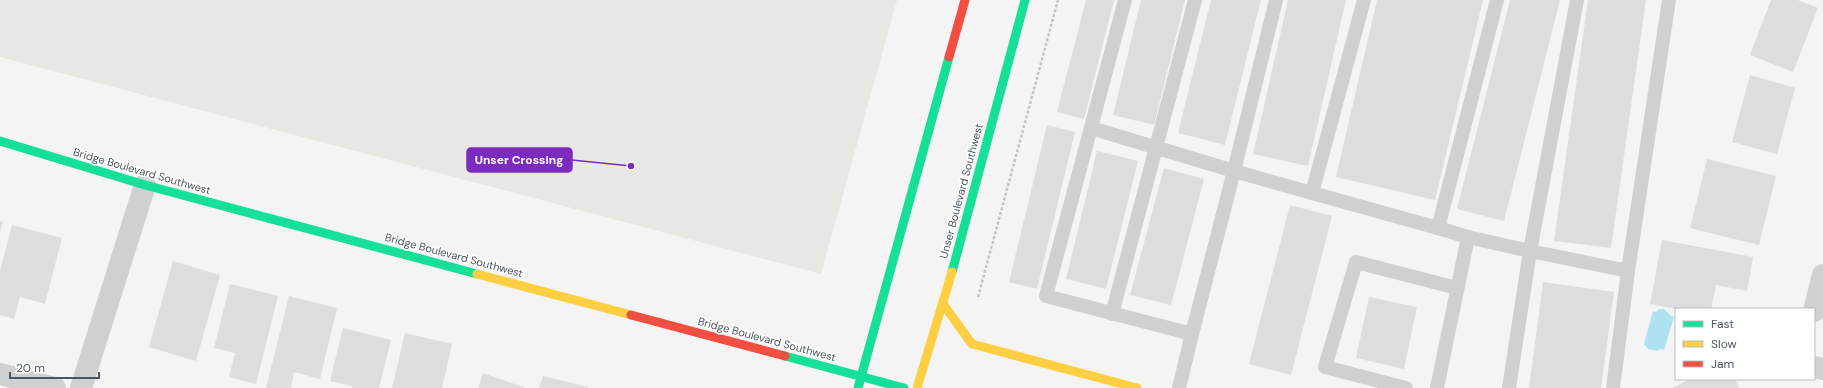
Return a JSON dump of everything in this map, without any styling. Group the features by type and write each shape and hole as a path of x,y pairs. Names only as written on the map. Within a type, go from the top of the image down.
{"street":[{"path":"858,388 965,0"},
{"name":"Unser Boulevard Southwest","path":"917,388 943,304 1025,0"},
{"name":"Bridge Boulevard Southwest","path":"0,141 145,185 904,388"},
{"path":"81,388 145,185"},
{"path":"1815,308 1823,275"},
{"path":"943,304 972,344 1137,388"},
{"path":"0,374 55,388"}],"lane":[{"path":"1125,0 1046,296 1192,334"},
{"path":"1112,314 1195,0"},
{"path":"1178,388 1234,172 1276,0"},
{"path":"1312,193 1364,0"},
{"path":"1438,228 1497,0"},
{"path":"1509,388 1530,251 1577,0"},
{"path":"1613,388 1628,271 1670,0"},
{"path":"1091,128 1234,172 1468,236 1530,251 1628,271"},
{"path":"1437,388 1468,236"},
{"path":"1406,388 1325,367 1356,262 1457,288"}],"path":[{"path":"978,297 1058,0"}],"shaded area":[{"path":"0,0 897,0 821,274 0,57"}],"water":[{"path":"1659,309 1664,309 1674,317 1664,350 1661,349 1657,351 1648,349 1644,344 1653,311 1656,312"}],"building":[{"path":"1086,0 1114,0 1084,119 1057,112"},
{"path":"1141,0 1185,0 1154,125 1113,115"},
{"path":"1211,0 1261,0 1225,145 1178,133"},
{"path":"1288,0 1346,0 1308,166 1253,154"},
{"path":"1377,0 1483,0 1435,200 1336,177"},
{"path":"1510,0 1560,0 1504,221 1457,209"},
{"path":"1588,0 1646,0 1611,248 1554,241"},
{"path":"1771,0 1798,0 1818,8 1793,72 1750,55"},
{"path":"1750,75 1795,88 1777,154 1732,142"},
{"path":"1047,125 1075,132 1037,289 1009,282"},
{"path":"1097,151 1138,161 1106,289 1066,279"},
{"path":"1707,159 1776,176 1759,245 1690,228"},
{"path":"1164,168 1204,179 1171,305 1130,295"},
{"path":"1290,205 1332,216 1291,375 1249,364"},
{"path":"0,221 3,222 0,232"},
{"path":"12,225 62,238 45,304 20,297 14,319 0,315 0,271"},
{"path":"1662,240 1753,257 1747,291 1716,285 1711,308 1675,309 1650,304"},
{"path":"173,261 220,275 196,361 149,347"},
{"path":"1543,282 1614,292 1601,388 1529,388"},
{"path":"230,284 278,296 256,384 229,377 235,353 214,348"},
{"path":"289,296 337,308 320,379 294,372 291,388 266,388"},
{"path":"1369,297 1417,307 1404,369 1356,358"},
{"path":"343,328 391,340 379,388 352,388 352,386 330,381"},
{"path":"405,333 452,344 442,388 392,388"},
{"path":"483,373 526,388 478,388"},
{"path":"543,376 588,387 588,388 539,388"},
{"path":"1688,380 1735,380 1739,388 1672,388"}],"traffic: fast":[{"path":"952,272 1025,0"},
{"path":"858,388 949,57"},
{"path":"0,141 145,185 477,274"},
{"path":"785,356 904,388"}],"traffic: slow":[{"path":"917,388 952,272"},
{"path":"477,274 631,315"},
{"path":"943,304 972,344 1137,388"}],"traffic: jam":[{"path":"949,57 965,0"},
{"path":"631,315 785,356"}],"place":[{"name":"Unser Crossing","path":"631,166"}]}
